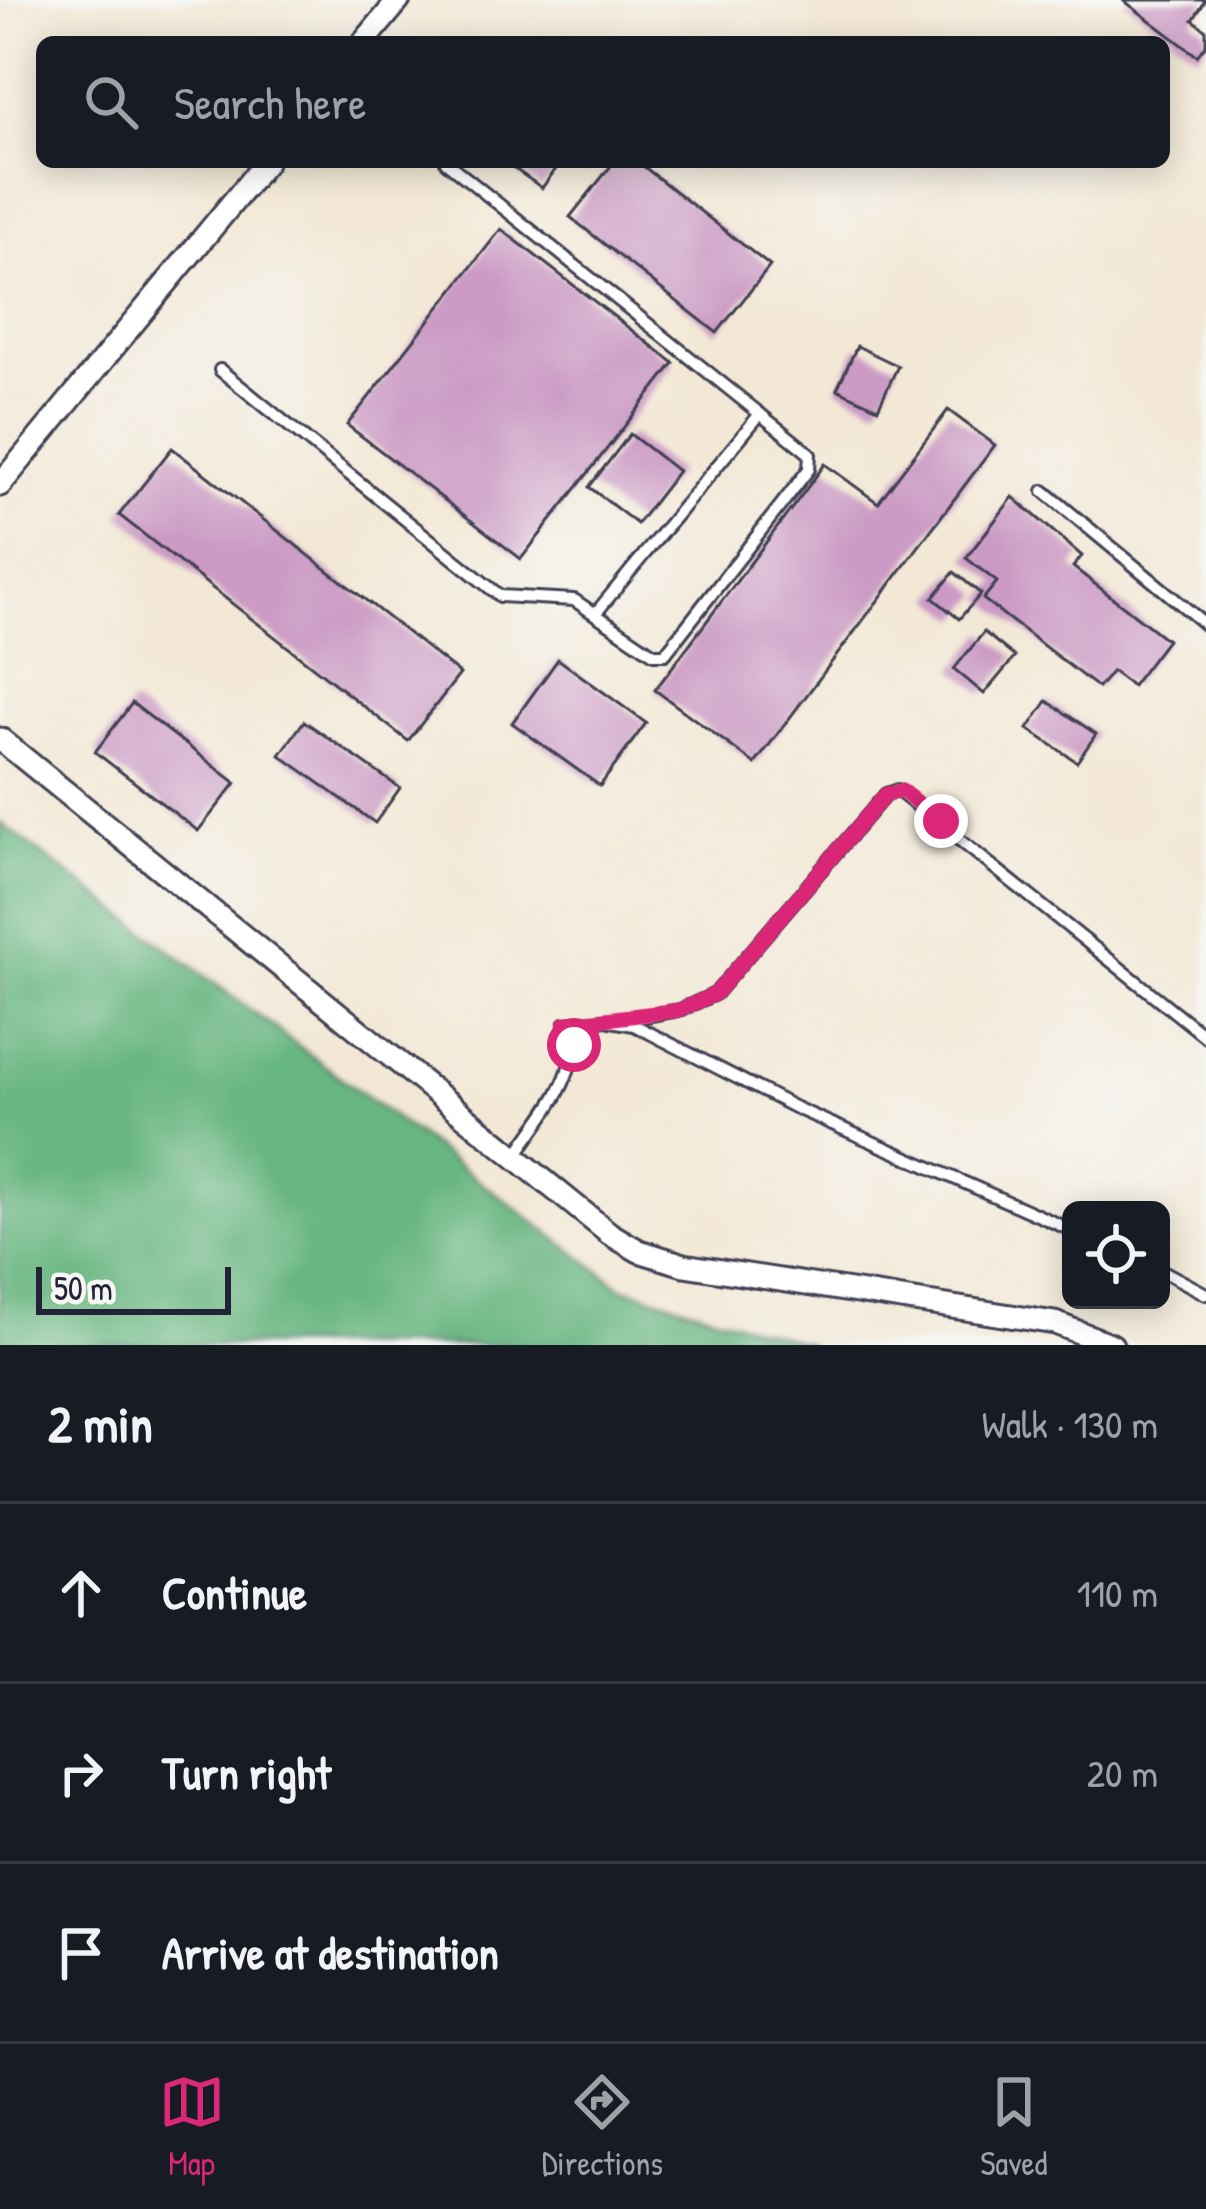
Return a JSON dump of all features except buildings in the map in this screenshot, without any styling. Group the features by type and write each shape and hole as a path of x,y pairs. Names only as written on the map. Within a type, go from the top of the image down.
{"street":[{"path":"369,36 399,0"},
{"path":"0,485 261,168"},
{"path":"0,739 515,1157 639,1251 684,1264 1054,1323 1112,1345"}],"lane":[{"path":"220,370 500,596 564,597 654,654 665,654 811,463 810,454 453,168"},
{"path":"595,614 760,414"},
{"path":"1044,491 1206,625"},
{"path":"515,1157 570,1070 574,1045 565,1024 620,1021 680,1010 715,994 886,794 897,790 1206,1037"},
{"path":"620,1021 796,1108 1062,1226"},
{"path":"1170,1275 1206,1294"}],"green space":[{"path":"0,823 621,1287 811,1345 0,1345"}],"route":[{"path":"574,1045 565,1024 620,1021 680,1010 715,994 886,794 902,791 941,821"}]}
